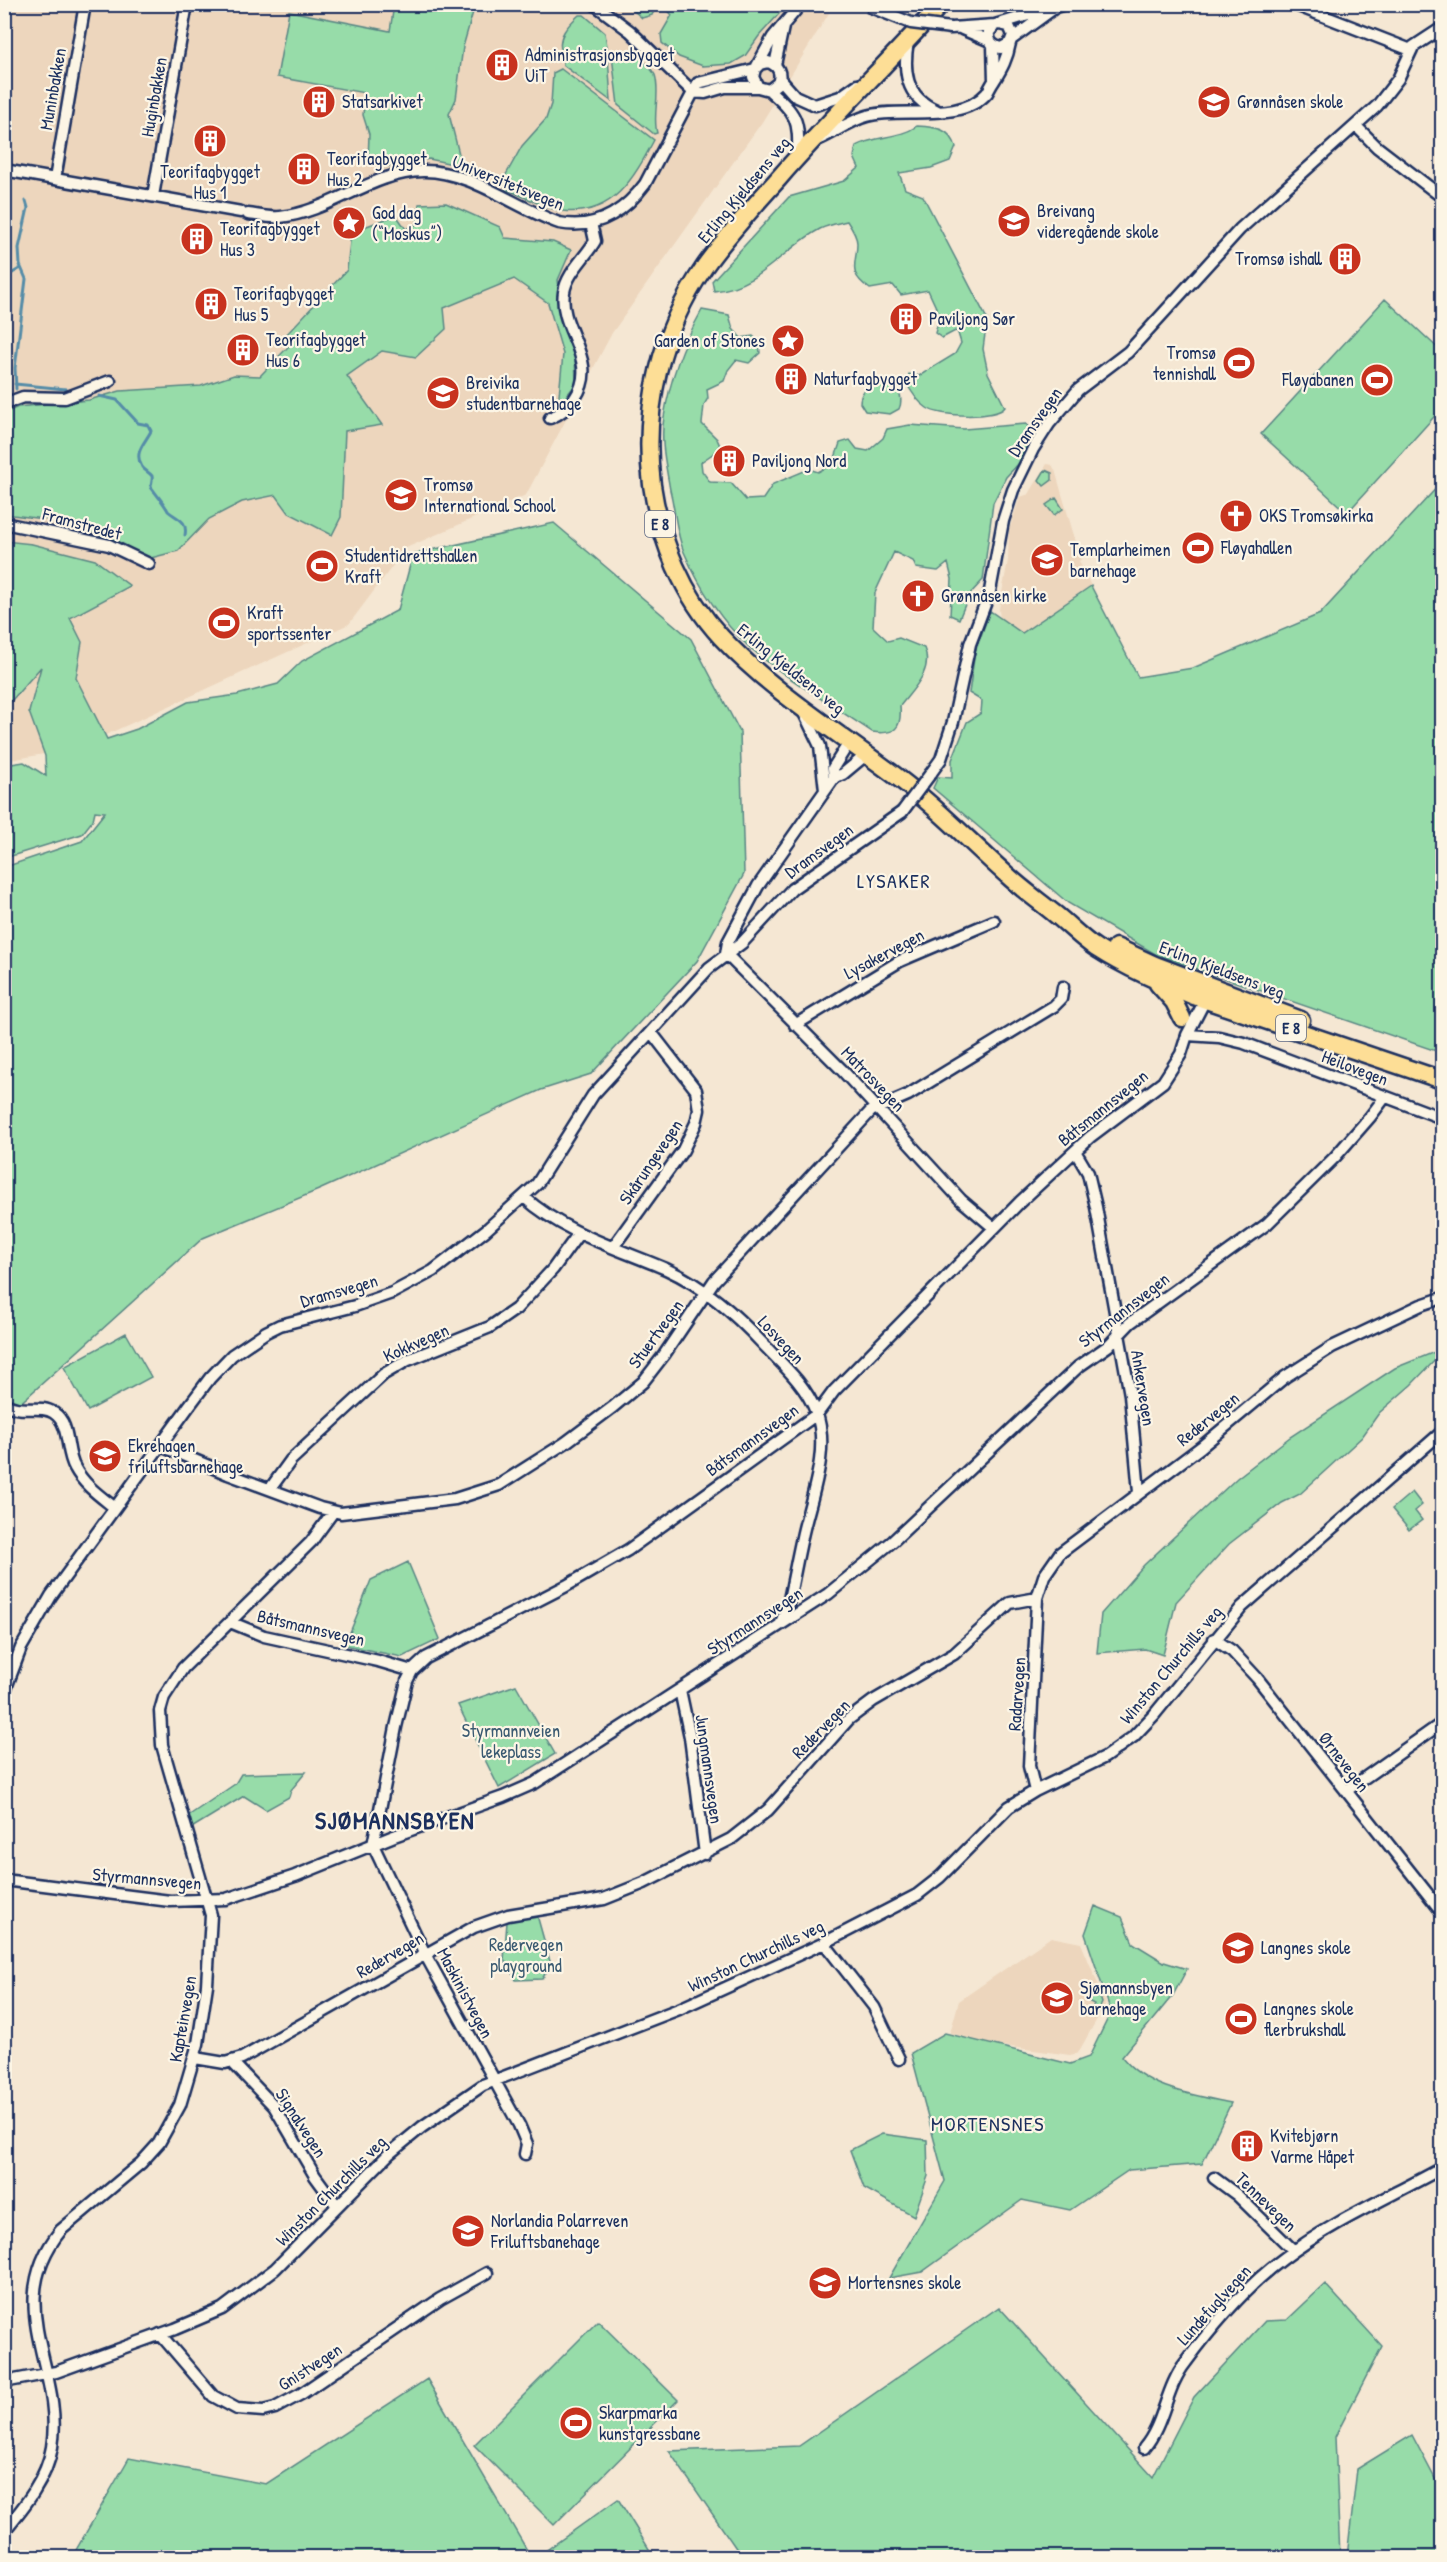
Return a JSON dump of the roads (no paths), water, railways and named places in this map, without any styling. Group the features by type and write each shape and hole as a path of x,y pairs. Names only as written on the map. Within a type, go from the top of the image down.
{"highway":[{"name":"Erling Kjeldsens veg","path":"941,4 798,156 706,265 686,298 660,362 652,396 648,455 656,513 667,548 699,609 718,635 743,660 905,783 1010,878 1096,948 1156,981 1200,993 1443,1080"},
{"name":"Erling Kjeldsens veg","path":"1055,914 1200,993"},
{"name":"E 8","path":"1156,981 1174,1002 1182,1018"}],"street":[{"name":"Muninbakken","path":"55,179 85,4"},
{"name":"Huginbakken","path":"153,196 187,4"},
{"path":"594,4 640,40 693,92 705,93 725,87 764,88 776,86 780,79"},
{"path":"798,156 797,120 793,112 753,77 762,53 801,4"},
{"path":"867,5 911,23 955,28 998,24 1065,4"},
{"path":"1293,4 1310,7 1412,50"},
{"path":"955,28 1001,48 1053,8"},
{"path":"811,142 865,116 904,111 959,110 974,103 987,93 1006,61 1011,41 1009,26 998,24"},
{"path":"994,81 989,32 998,24"},
{"path":"775,65 783,27"},
{"name":"Dramsvegen","path":"4,1693 14,1664 37,1620 210,1378 244,1345 280,1325 376,1299 421,1279 448,1260 524,1197 543,1175 571,1125 592,1095 709,968 757,930 792,889 902,812 941,759 956,714 970,644 990,591 1003,521 1013,490 1032,449 1049,424 1078,390 1128,351 1240,229 1356,126 1389,93 1412,50 1422,39 1443,28"},
{"path":"908,40 905,66 909,84 916,97 942,112"},
{"path":"693,92 698,83 704,80 756,68 768,62 775,65 780,79 798,99 819,105 840,97 882,68"},
{"name":"Universitetsvegen","path":"4,170 244,213 280,217 298,213 390,176 426,171 448,174 559,223 591,224 612,216 634,199 645,184 693,92"},
{"path":"1356,126 1377,147 1443,197"},
{"path":"550,418 570,406 584,380 583,362 566,312 564,291 575,269 595,241 591,224"},
{"path":"4,404 23,397 65,398 110,381"},
{"name":"Framstredet","path":"4,523 110,545 149,564"},
{"path":"800,704 820,746 825,790"},
{"name":"Dramsvegen","path":"834,778 833,768 850,741"},
{"name":"Dramsvegen","path":"726,954 728,942 758,886 825,790 834,778 843,774 867,754"},
{"name":"Lysakervegen","path":"795,1025 900,961 994,921"},
{"name":"Matrosvegen","path":"726,954 878,1108 961,1200 994,1228"},
{"name":"Stuertvegen","path":"161,1446 185,1458 333,1512 353,1513 455,1499 489,1490 512,1478 598,1419 643,1382 706,1292 871,1111 908,1095 1054,1006 1061,999 1063,987"},
{"path":"1186,1035 1182,1018 1185,1006 1200,993"},
{"name":"Båtsmannsvegen","path":"231,1622 264,1636 378,1660 412,1671 426,1658 566,1586 628,1550 817,1414 841,1383 994,1228 1075,1151 1163,1082 1181,1054 1200,993"},
{"name":"Skårungevegen","path":"613,1247 682,1150 696,1123 699,1110 696,1090 651,1032"},
{"name":"Heilovegen","path":"1186,1035 1219,1037 1245,1043 1443,1118"},
{"name":"Styrmannsvegen","path":"4,1880 170,1901 226,1899 503,1797 534,1783 839,1587 867,1564 1070,1374 1108,1346 1130,1323 1239,1246 1280,1212 1335,1157 1385,1097"},
{"name":"Ankervegen","path":"1075,1151 1088,1173 1093,1190 1117,1336 1130,1395 1139,1492"},
{"name":"Losvegen","path":"524,1197 552,1220 669,1270 706,1292 730,1311 792,1375 810,1399 817,1414 821,1437 818,1465 788,1604 781,1623"},
{"name":"Kokkvegen","path":"270,1489 291,1460 384,1374 408,1360 483,1331 516,1309 553,1269 579,1233"},
{"name":"Redervegen","path":"232,2062 492,1919 604,1899 705,1854 731,1839 756,1821 836,1731 861,1709 954,1654 1011,1603 1038,1598 1044,1576 1060,1553 1201,1447 1307,1362 1402,1313 1443,1299"},
{"path":"4,1403 17,1409 42,1409 55,1413 64,1427 71,1460 80,1477 115,1508"},
{"name":"Winston Churchills veg","path":"4,2382 44,2375 160,2334 222,2309 249,2291 287,2258 337,2205 406,2139 470,2093 493,2080 679,2009 824,1943 902,1904 930,1886 997,1818 1035,1791 1105,1757 1133,1737 1154,1715 1242,1607 1443,1432"},
{"name":"Kapteinvegen","path":"4,2531 39,2483 51,2454 52,2416 31,2313 32,2291 38,2266 60,2230 141,2163 159,2143 178,2111 195,2058 209,1968 211,1929 208,1901 162,1745 160,1711 164,1697 183,1668 311,1542 333,1512"},
{"name":"Radarvegen","path":"1035,1791 1029,1766 1038,1598"},
{"name":"Ørnevegen","path":"1214,1639 1242,1660 1443,1911"},
{"path":"373,1845 396,1727 412,1671"},
{"name":"Jungmannsvegen","path":"680,1690 690,1737 705,1854"},
{"path":"1346,1791 1443,1723"},
{"name":"Maskinistvegen","path":"373,1845 425,1954 525,2139 525,2154"},
{"path":"824,1943 874,2007 898,2059"},
{"path":"195,2058 214,2062 232,2062"},
{"name":"Signalvegen","path":"232,2062 274,2106 315,2176 337,2205"},
{"name":"Lundefuglvegen","path":"1144,2448 1154,2435 1173,2383 1185,2362 1248,2288 1294,2251 1443,2168"},
{"name":"Tennevegen","path":"1214,2178 1237,2195 1294,2251"},
{"name":"Gnistvegen","path":"160,2334 213,2396 237,2409 263,2411 275,2408 301,2394 440,2299 487,2273"}],"waterway":[{"path":"16,389 15,368 26,279 20,265 19,248 28,208 26,201"},
{"path":"4,278 21,268"},
{"path":"15,384 66,389"},
{"path":"99,396 117,400 138,423 148,425 151,431 139,452 140,462 152,476 151,487 168,511 181,520 185,526 185,535"}],"place":[{"name":"Administrasjonsbygget UiT","path":"502,65"},
{"name":"Statsarkivet","path":"319,102"},
{"name":"Grønnåsen skole","path":"1214,102"},
{"name":"Teorifagbygget Hus 1","path":"210,141"},
{"name":"Teorifagbygget Hus 2","path":"304,169"},
{"name":"Breivang videregående skole","path":"1014,221"},
{"name":"God dag (“Moskus”)","path":"349,223"},
{"name":"Teorifagbygget Hus 3","path":"197,239"},
{"name":"Tromsø ishall","path":"1345,259"},
{"name":"Teorifagbygget Hus 5","path":"211,304"},
{"name":"Paviljong Sør","path":"906,319"},
{"name":"Garden of Stones","path":"788,341"},
{"name":"Teorifagbygget Hus 6","path":"243,350"},
{"name":"Tromsø tennishall","path":"1239,363"},
{"name":"Naturfagbygget","path":"791,379"},
{"name":"Fløyabanen","path":"1377,380"},
{"name":"Breivika studentbarnehage","path":"443,393"},
{"name":"Paviljong Nord","path":"729,461"},
{"name":"Tromsø International School","path":"401,495"},
{"name":"OKS Tromsøkirka","path":"1236,516"},
{"name":"Fløyahallen","path":"1198,548"},
{"name":"Templarheimen barnehage","path":"1047,560"},
{"name":"Studentidrettshallen Kraft","path":"322,566"},
{"name":"Grønnåsen kirke","path":"918,596"},
{"name":"Kraft sportssenter","path":"224,623"},
{"name":"Ekrehagen friluftsbarnehage","path":"105,1456"},
{"name":"Langnes skole","path":"1238,1948"},
{"name":"Sjømannsbyen barnehage","path":"1057,1998"},
{"name":"Langnes skole flerbrukshall","path":"1241,2019"},
{"name":"Kvitebjørn Varme Håpet","path":"1247,2146"},
{"name":"Norlandia Polarreven Friluftsbanehage","path":"468,2231"},
{"name":"Mortensnes skole","path":"825,2283"},
{"name":"Skarpmarka kunstgressbane","path":"576,2423"}],"district":[{"name":"LYSAKER","path":"894,881"},
{"name":"SJØMANNSBYEN","path":"395,1821"},
{"name":"MORTENSNES","path":"988,2124"}],"park label":[{"name":"Styrmannveien lekeplass","path":"511,1741"},
{"name":"Redervegen playground","path":"526,1955"}]}
